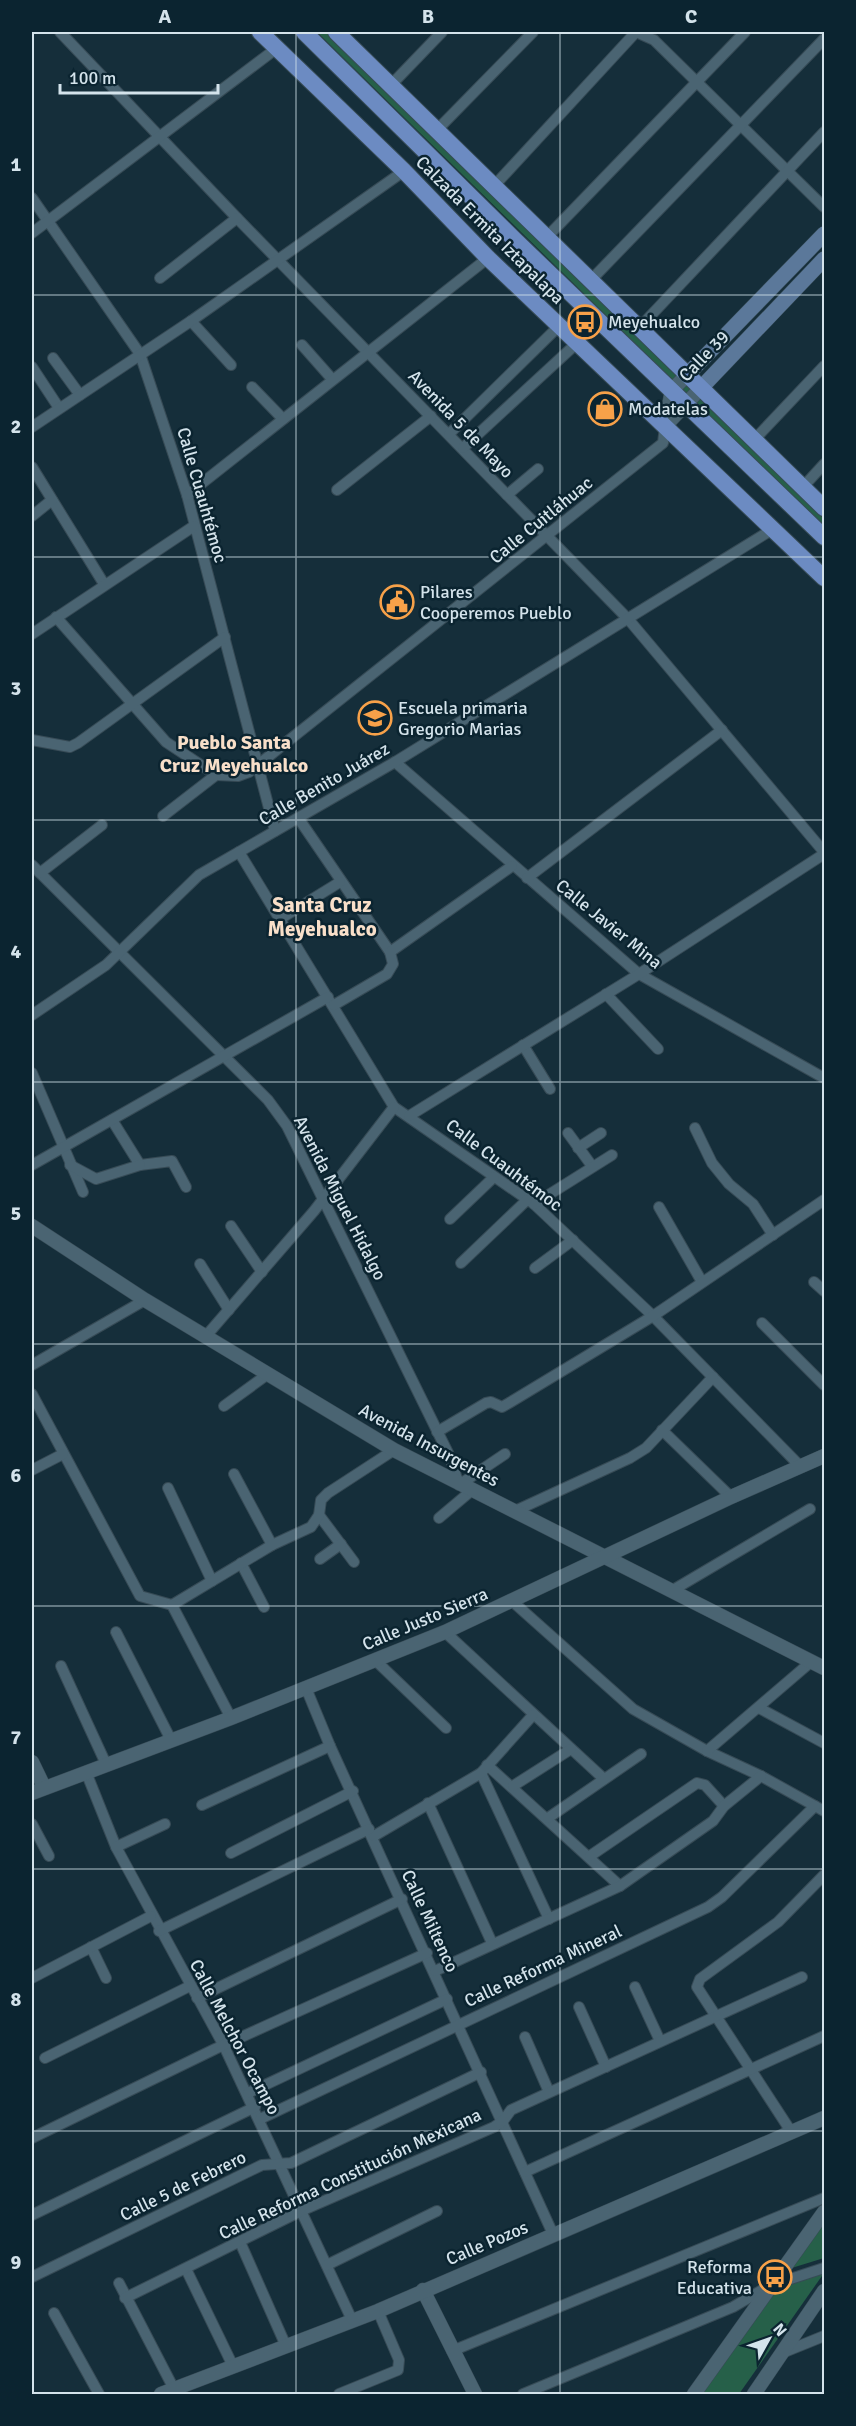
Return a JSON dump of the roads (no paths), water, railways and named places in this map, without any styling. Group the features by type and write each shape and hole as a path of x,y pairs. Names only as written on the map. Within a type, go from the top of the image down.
{"main road":[{"name":"Calzada Ermita Iztapalapa","path":"260,32 404,171 488,258 825,578"},
{"name":"Calzada Ermita Iztapalapa","path":"304,32 825,537"},
{"name":"Calzada Ermita Iztapalapa","path":"343,34 391,85 825,508"},
{"name":"Calle 39","path":"687,375 825,234"},
{"name":"Calle 39","path":"700,388 825,260"}],"street":[{"name":"Avenida 5 de Mayo","path":"60,32 237,218 629,620 825,853"},
{"path":"391,85 442,32"},
{"path":"437,130 533,32"},
{"path":"494,186 636,32 652,36 695,82 825,207"},
{"path":"547,237 746,32"},
{"path":"591,280 825,39"},
{"path":"32,233 277,48"},
{"path":"639,328 825,132"},
{"path":"32,427 279,261 404,171"},
{"name":"Calle Cuauhtémoc","path":"32,198 141,354 188,495 256,766 275,831"},
{"path":"160,278 237,218"},
{"path":"188,495 488,258"},
{"path":"191,321 231,365"},
{"path":"449,434 559,326"},
{"path":"463,448 577,343"},
{"path":"302,345 332,379"},
{"path":"53,358 80,395"},
{"path":"754,440 825,366"},
{"path":"32,367 59,408"},
{"name":"Calle 39","path":"665,426 672,390 687,375"},
{"path":"252,387 283,418"},
{"name":"Calle 39","path":"665,426 700,388"},
{"path":"337,490 431,416"},
{"name":"Calle Cuitláhuac","path":"216,775 238,776 249,772 663,443 665,426"},
{"path":"803,487 825,464"},
{"path":"32,467 104,584"},
{"path":"507,495 538,469"},
{"path":"32,516 52,500"},
{"path":"32,634 194,526"},
{"name":"Calle Benito Juárez","path":"32,1015 121,953 199,876 395,762 629,620 773,529"},
{"path":"56,617 131,705 166,742 216,775 163,816"},
{"path":"32,740 70,747 225,637"},
{"path":"527,878 722,730"},
{"name":"Calle Javier Mina","path":"395,762 639,974 825,1078"},
{"path":"32,1165 224,1058 387,974 393,964 390,952 299,819"},
{"path":"40,873 102,825"},
{"name":"Calle Cuauhtémoc","path":"239,852 394,1107 530,1202 573,1240 653,1316 801,1467"},
{"path":"409,1116 639,974 825,853"},
{"name":"Avenida Miguel Hidalgo","path":"32,865 268,1100 287,1126 465,1488"},
{"path":"390,952 512,866"},
{"path":"280,920 340,882"},
{"path":"606,994 658,1049"},
{"path":"523,1045 550,1089"},
{"path":"32,1073 83,1192"},
{"path":"206,1336 323,1200 394,1107"},
{"path":"112,1120 140,1165"},
{"path":"695,1128 712,1163 729,1184 753,1204 773,1235"},
{"path":"568,1133 592,1166"},
{"path":"578,1148 601,1133"},
{"path":"461,1263 530,1202 612,1155"},
{"path":"70,1165 96,1179 140,1165 172,1161 186,1187"},
{"path":"450,1220 494,1177"},
{"path":"437,1432 486,1403 491,1402 501,1407 653,1316 825,1200"},
{"path":"659,1207 702,1282"},
{"name":"Avenida Insurgentes","path":"32,1226 145,1300 394,1450 465,1488 515,1510 821,1666"},
{"path":"231,1226 262,1272"},
{"path":"535,1268 573,1240"},
{"path":"200,1264 229,1310"},
{"path":"814,1281 825,1291"},
{"path":"32,1365 145,1300"},
{"path":"762,1323 825,1385"},
{"path":"224,1406 268,1374"},
{"path":"515,1510 630,1458 646,1448 713,1377"},
{"path":"32,1394 140,1596 172,1605 273,1545 311,1527 319,1515 321,1500 328,1493 394,1450"},
{"path":"662,1430 731,1497"},
{"path":"32,1470 63,1454"},
{"path":"438,1518 465,1488 505,1454"},
{"name":"Calle Justo Sierra","path":"38,1790 231,1718 446,1632 731,1497 825,1456"},
{"path":"234,1474 273,1545"},
{"path":"168,1488 212,1581"},
{"path":"673,1590 810,1509"},
{"path":"319,1515 354,1562"},
{"path":"320,1559 341,1544"},
{"path":"241,1563 264,1607"},
{"path":"512,1601 633,1709 707,1751 761,1776 820,1808"},
{"path":"172,1605 231,1718"},
{"path":"116,1632 171,1740"},
{"path":"446,1632 604,1779"},
{"path":"375,1660 446,1728"},
{"path":"61,1666 106,1764"},
{"path":"707,1751 759,1708 821,1666"},
{"name":"Calle Miltenco","path":"306,1688 330,1746 353,1791 553,2234"},
{"path":"759,1708 825,1743"},
{"path":"159,1931 372,1833 428,1803 484,1769 533,1715"},
{"path":"202,1805 330,1746"},
{"path":"513,1786 571,1749"},
{"path":"548,1818 640,1754"},
{"path":"32,1762 38,1790"},
{"path":"484,1769 513,1786 620,1886"},
{"path":"484,1769 549,1918"},
{"name":"Calle Melchor Ocampo","path":"86,1772 116,1847 159,1931 248,2093 352,2320"},
{"path":"435,1971 620,1886 713,1821 724,1806 761,1776"},
{"path":"590,1856 697,1783 705,1785 724,1806"},
{"path":"231,1853 353,1791"},
{"path":"428,1803 492,1943"},
{"name":"Calle Reforma Mineral","path":"260,2118 708,1907 820,1808"},
{"path":"32,1824 49,1856"},
{"path":"116,1847 165,1824"},
{"path":"792,2133 697,1987 700,1979 778,1922 825,1875"},
{"path":"197,1998 402,1899"},
{"path":"32,1978 151,1916"},
{"path":"91,1947 106,1978"},
{"path":"32,2135 426,1953"},
{"name":"Calle Reforma Constitución Mexicana","path":"125,2298 301,2211 503,2121 511,2110 802,1977"},
{"path":"45,2058 190,1986"},
{"path":"635,1987 660,2041"},
{"path":"248,2093 447,1999"},
{"path":"579,2007 606,2067"},
{"path":"525,2172 825,2036"},
{"path":"525,2037 549,2092"},
{"name":"Calle 5 de Febrero","path":"32,2277 262,2165 291,2163 481,2072"},
{"path":"32,2215 255,2108"},
{"name":"Calle Pozos","path":"161,2394 175,2392 234,2366 378,2311 825,2118"},
{"path":"452,2351 825,2198"},
{"path":"327,2265 437,2211"},
{"path":"683,2394 696,2392 769,2286 825,2212"},
{"path":"240,2242 286,2346"},
{"path":"523,2394 733,2307 769,2286 825,2268"},
{"path":"186,2269 234,2366"},
{"path":"118,2283 175,2392"},
{"path":"423,2290 475,2394"},
{"path":"754,2394 825,2291"},
{"path":"339,2394 398,2370 399,2360 378,2311"},
{"path":"54,2313 99,2394"},
{"path":"782,2353 825,2336"}],"place":[{"name":"Meyehualco","path":"585,322"},
{"name":"Modatelas","path":"605,409"},
{"name":"Pilares Cooperemos Pueblo","path":"397,602"},
{"name":"Escuela primaria Gregorio Marias","path":"375,718"},
{"name":"Reforma Educativa","path":"775,2277"}],"district":[{"name":"Pueblo Santa Cruz Meyehualco","path":"234,754"},
{"name":"Santa Cruz Meyehualco","path":"322,917"}]}
